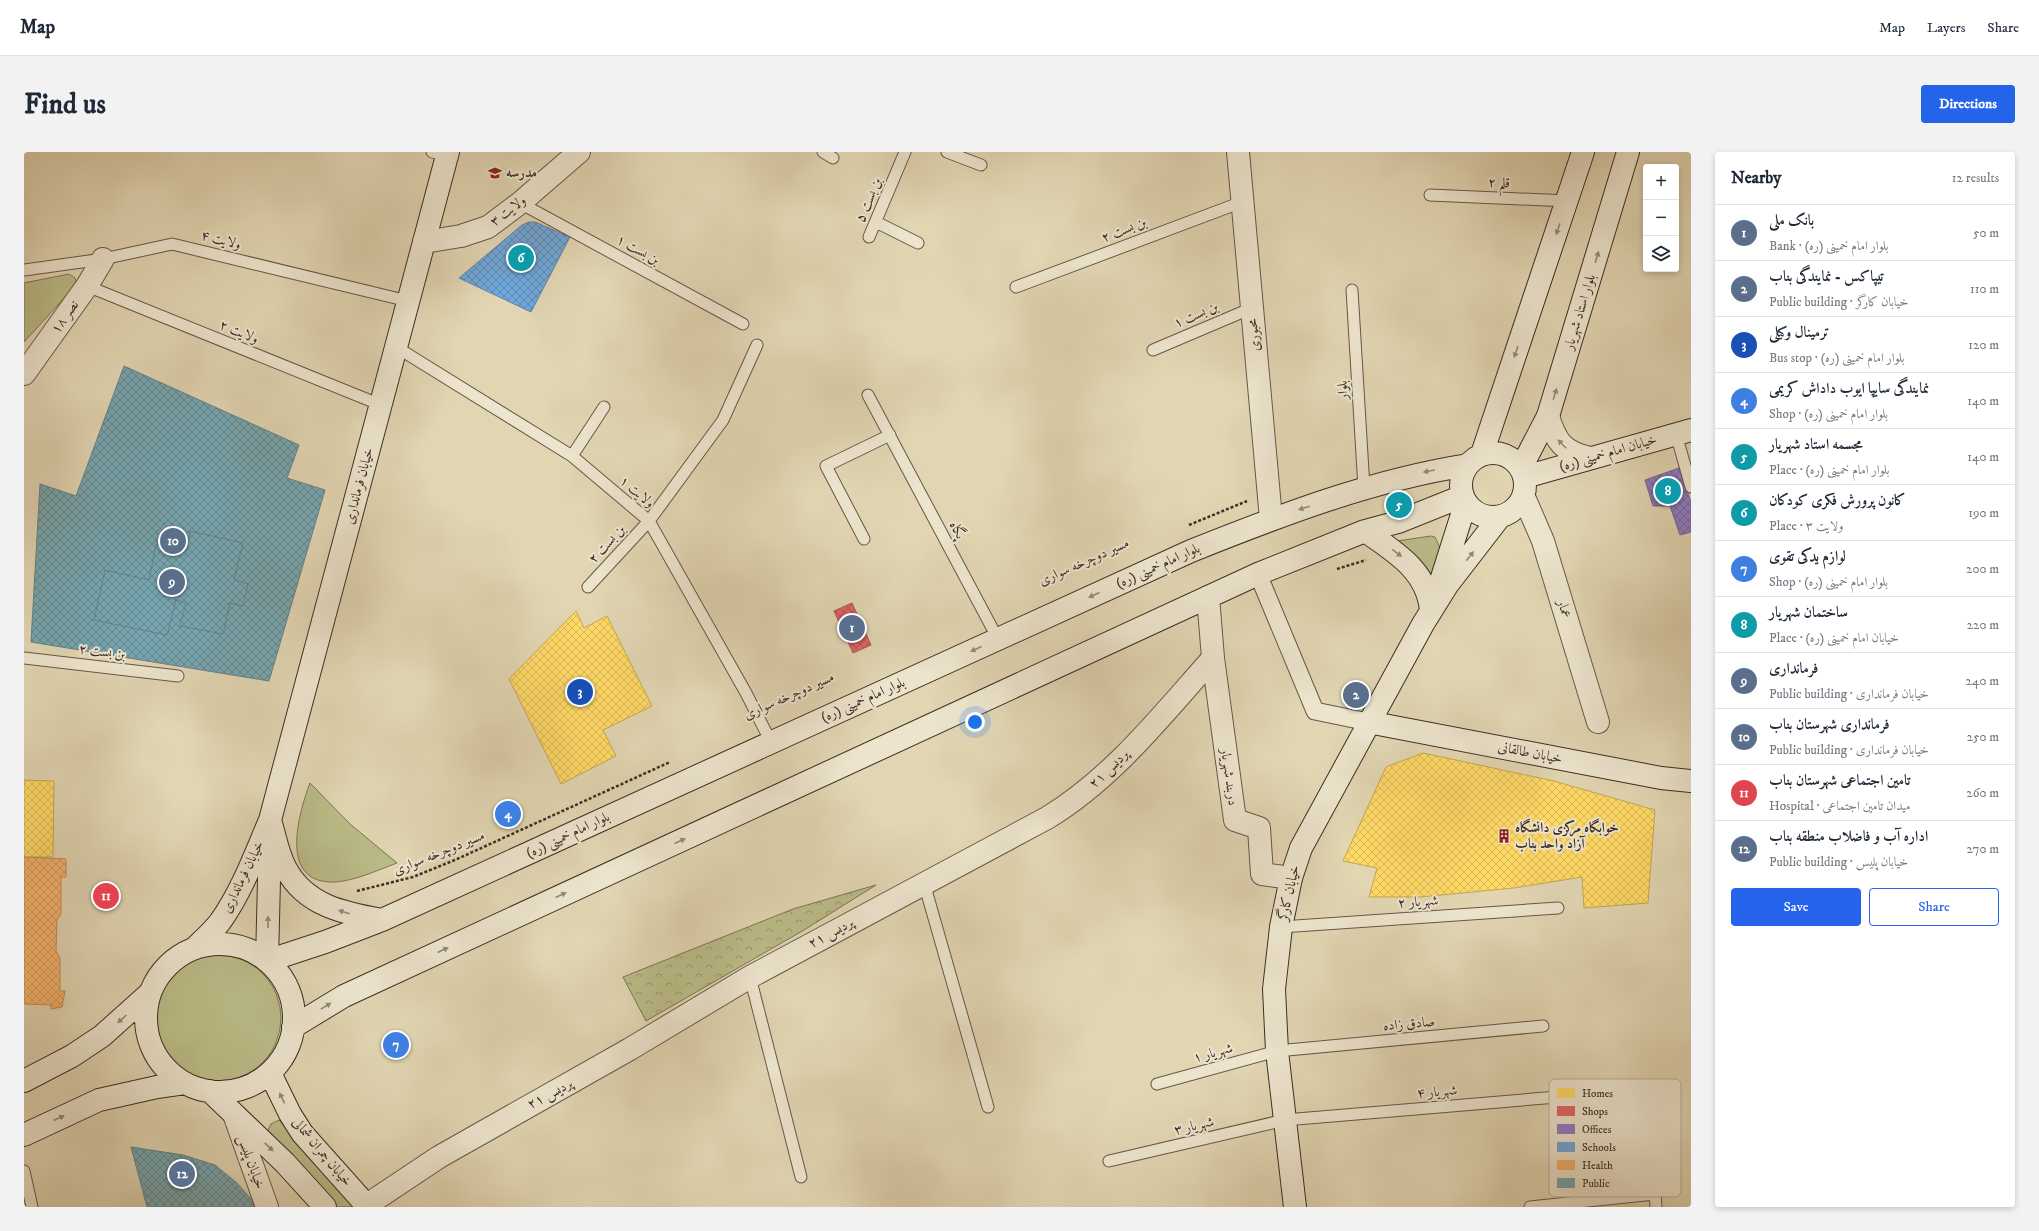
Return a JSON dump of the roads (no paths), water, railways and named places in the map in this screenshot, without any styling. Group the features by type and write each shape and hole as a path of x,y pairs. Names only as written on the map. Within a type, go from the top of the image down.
{"main road":[{"name":"ولایت ۳","path":"424,242 461,236 488,227 520,203 579,152"},
{"name":"محبوری","path":"1238,152 1271,519"},
{"path":"1475,459 1496,452 1511,457 1523,481 1514,512 1499,518 1483,516 1470,508 1465,499 1461,479 1475,459 1568,201 1583,152"},
{"name":"بلوار استاد شهریار","path":"1523,481 1548,416 1628,152"},
{"name":"خیابان فرمانداری","path":"195,948 219,923 232,903 248,872 270,820 424,242 442,153"},
{"name":"نصر ۱۸","path":"24,374 87,286 103,259"},
{"path":"1548,416 1556,438 1563,446 1572,453 1590,458"},
{"name":"خیابان امام خمینی (ره)","path":"1523,481 1590,458 1683,432"},
{"name":"بلوار امام خمینی (ره)","path":"267,961 325,942 382,920 1191,551 1271,519 1364,488 1475,459"},
{"name":"عمار","path":"1523,481 1543,541 1598,722"},
{"path":"293,1027 349,994 1258,574 1365,530 1398,522 1465,499"},
{"path":"1431,611 1465,499"},
{"path":"1431,611 1448,584 1499,518"},
{"path":"1365,530 1397,552 1408,563 1425,588 1431,611"},
{"path":"1208,597 1213,658"},
{"name":"خیابان کارگر","path":"1295,1207 1277,1051 1274,989 1281,927 1291,878 1301,848 1368,722 1431,611"},
{"name":"دربند شهریار","path":"1213,658 1235,820 1259,828 1262,874 1291,878"},
{"name":"پردیس ۲۱","path":"367,1206 439,1157 630,1049 750,977 1047,818 1073,802 1111,770 1213,658"},
{"name":"خیابان طالقانی","path":"1368,722 1661,778 1691,782"},
{"name":"خیابان فرمانداری","path":"270,820 285,868 295,884 313,900 324,905 349,914 382,920"},
{"name":"خیابان فرمانداری","path":"267,961 270,820"},
{"path":"210,944 225,944 240,947 255,953 267,961 286,984 294,1012 293,1027 290,1041 284,1055 270,1073 255,1084 242,1089 228,1092 210,1091 185,1083 164,1067 151,1044 146,1018 150,993 155,981 171,962 195,948 210,944"},
{"path":"24,1081 72,1056 102,1036 150,993"},
{"name":"خیابان چمران شمالی","path":"270,1073 290,1114 302,1133 367,1206"},
{"path":"24,1135 99,1100 157,1086 185,1083"},
{"path":"210,1091 235,1117 285,1163 325,1207"},
{"name":"خیابان پلیس","path":"235,1117 267,1207"}],"street":[{"path":"1258,574 1316,711 1368,722"}],"lane":[{"path":"823,152 833,158"},
{"name":"بن بست ۵","path":"870,237 905,152"},
{"path":"947,152 981,165"},
{"name":"قلم ۲","path":"1430,195 1568,201"},
{"name":"بن بست ۲","path":"1016,287 1242,202"},
{"name":"بن بست ۱","path":"520,203 743,324"},
{"path":"876,222 918,243"},
{"name":"ولایت ۴","path":"24,270 103,259 172,244 408,301"},
{"name":"ولایت ۲","path":"87,286 381,405"},
{"name":"بلوار","path":"1352,290 1364,488"},
{"name":"بن بست ۱","path":"1152,350 1252,308"},
{"path":"649,522 723,420 757,345"},
{"name":"ولایت ۱","path":"396,347 572,456 649,522 746,693 771,742"},
{"name":"پگاه","path":"868,395 998,639"},
{"path":"572,456 604,407"},
{"path":"1683,432 1691,487"},
{"path":"864,539 826,466 890,435"},
{"name":"بن بست ۲","path":"588,587 649,522"},
{"name":"بن بست ۲","path":"24,658 178,676"},
{"path":"924,883 988,1107"},
{"name":"شهریار ۲","path":"1281,927 1558,908"},
{"path":"750,977 801,1177"},
{"name":"صادق زاده","path":"1277,1051 1543,1026"},
{"name":"شهریار ۱","path":"1157,1084 1277,1051"},
{"name":"شهریار ۴","path":"1285,1120 1549,1098"},
{"name":"شهریار ۳","path":"1109,1161 1285,1120"},
{"path":"24,1171 32,1207"},
{"path":"1530,1207 1626,1197"},
{"path":"1655,1197 1656,1207"}],"place":[{"name":"مدرسه","path":"495,173"},
{"name":"کانون پرورش فکری کودکان","path":"521,258"},
{"name":"ساختمان شهریار","path":"1668,491"},
{"name":"مجسمه استاد شهریار","path":"1399,505"},
{"name":"فرمانداری شهرستان بناب","path":"173,541"},
{"name":"فرمانداری","path":"172,582"},
{"name":"بانک ملی","path":"852,628"},
{"name":"ترمینال وکیلی","path":"580,692"},
{"name":"تیپاکس - نمایندگی بناب","path":"1356,695"},
{"name":"نمایندگی سایپا ایوب داداش کریمی","path":"508,814"},
{"name":"خوابگاه مرکزی دانشگاه آزاد واحد بناب","path":"1504,836"},
{"name":"تامین اجتماعی شهرستان بناب","path":"106,896"},
{"name":"لوازم یدکی تقوی","path":"396,1045"},
{"name":"اداره آب و فاضلاب منطقه بناب","path":"182,1174"}]}
